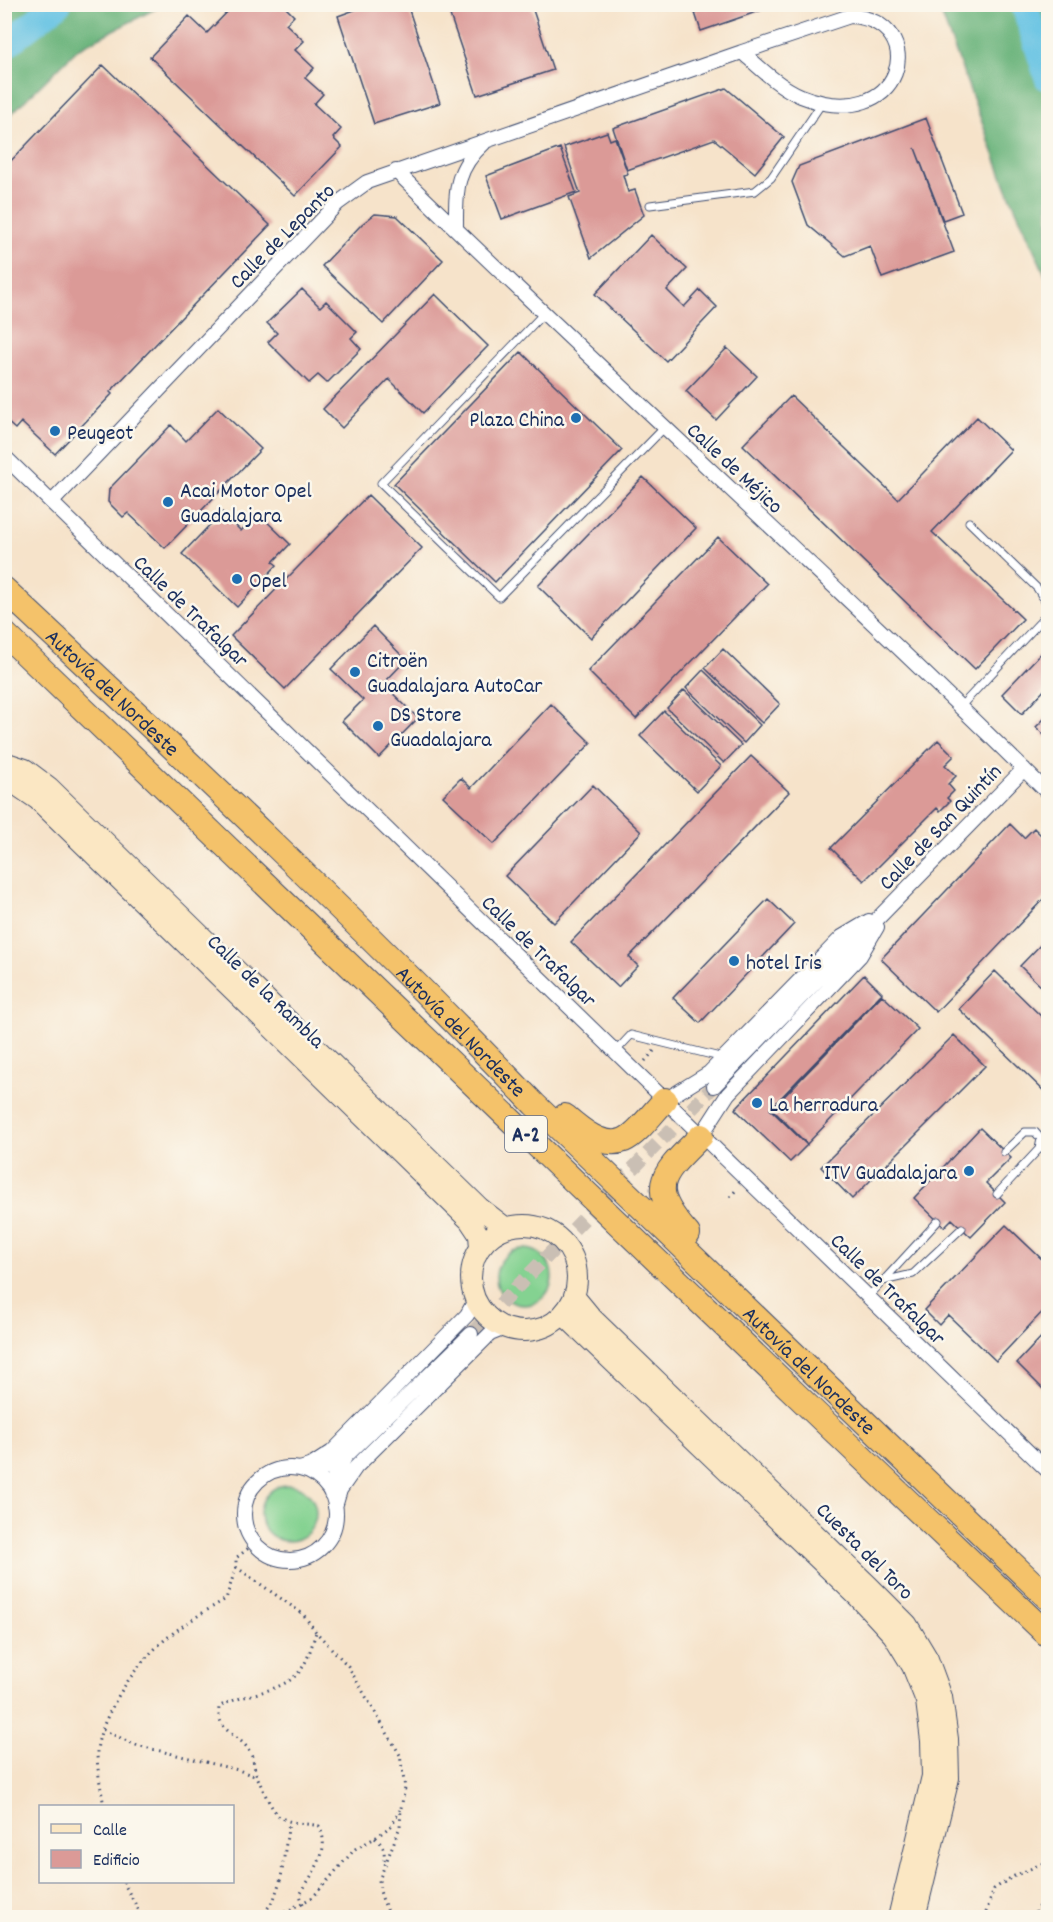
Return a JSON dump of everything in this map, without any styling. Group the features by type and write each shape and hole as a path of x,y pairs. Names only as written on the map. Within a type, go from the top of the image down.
{"highway":[{"name":"Autovía del Nordeste","path":"4,589 194,766 472,1039 534,1104 1048,1598"},
{"name":"Autovía del Nordeste","path":"4,633 1048,1635"},
{"path":"472,1039 585,1132 605,1141 624,1140 633,1135 664,1100"},
{"path":"701,1136 672,1164 662,1185 669,1210 679,1223 1031,1564 1048,1585"}],"street":[{"name":"Calle de Lepanto","path":"52,502 338,204 367,182 742,52 850,16 873,20 882,26 890,34 898,56 894,78 888,88 869,100 846,105 822,103 799,95 775,81 742,52"},
{"path":"456,229 458,180 470,158 488,140"},
{"name":"Calle de Méjico","path":"396,171 664,428 961,706 1048,793"},
{"name":"Calle de Trafalgar","path":"4,456 635,1072 1048,1471"},
{"path":"4,762 25,769 49,787 480,1208 506,1228"},
{"name":"Calle de San Quintín","path":"714,1086 1024,769"},
{"name":"Calle de la Rambla","path":"4,780 38,800 469,1220 479,1235 480,1248"},
{"name":"Calle de San Quintín","path":"664,1100 710,1073 842,937 885,912"},
{"name":"Calle de San Quintín","path":"701,1136 728,1094 860,956 885,912"},
{"path":"522,1225 540,1227 555,1234 567,1247 575,1262 577,1279 574,1296 563,1314 546,1326 526,1331 505,1328 488,1316 476,1299 471,1282 473,1264 480,1248 491,1236 506,1228 522,1225"},
{"name":"Cuesta del Toro","path":"574,1296 593,1319 907,1624 928,1659 942,1697 948,1739 949,1778 915,1917"},
{"path":"305,1470 332,1452 467,1315 476,1299"},
{"path":"563,1314 858,1598 893,1635 912,1666 926,1701 932,1776 898,1917"},
{"path":"333,1500 356,1467 490,1334 505,1328"},
{"path":"345,1457 333,1481 335,1522 322,1547 310,1555 296,1559 281,1559 268,1554 255,1543 248,1533 244,1519 245,1504 250,1491 259,1479 285,1468 305,1470 330,1467 345,1457 471,1334"},
{"path":"305,1470 319,1478 333,1500"}],"lane":[{"path":"650,205 755,191 771,178 822,103"},
{"path":"544,313 381,483 499,597 664,428"},
{"path":"961,706 1047,613 1045,600 1037,588 969,522"},
{"path":"615,1052 631,1035 724,1058"},
{"path":"997,1194 1040,1149 1041,1139 1035,1132 1025,1132 1004,1152"},
{"path":"868,1297 938,1221"},
{"path":"883,1281 913,1274 962,1228"}],"path":[{"path":"635,1072 661,1043"},
{"path":"104,1805 97,1751 107,1716 128,1680 149,1653 184,1624 226,1599 236,1567 236,1558 255,1543"},
{"path":"236,1567 303,1614 316,1632 348,1666 400,1755 405,1788 400,1827 379,1880 380,1891 391,1917"},
{"path":"303,1904 300,1895 319,1863 324,1845 319,1826 305,1822 289,1822 278,1816 257,1777 250,1752 222,1726 218,1717 219,1707 227,1702 281,1685 294,1677 304,1664 316,1632"},
{"path":"103,1730 136,1745 238,1770 257,1777"},
{"path":"274,1917 313,1898 355,1849 391,1826 401,1808"},
{"path":"261,1917 274,1899 281,1878 289,1822"},
{"path":"375,1838 382,1843 385,1852 383,1866"},
{"path":"984,1917 994,1889 1012,1877 1048,1861"},
{"path":"124,1883 143,1917"},
{"path":"1038,1917 1035,1911 1048,1895"}],"green space":[{"path":"5,4 163,5 79,48 5,120"},
{"path":"938,5 1048,5 1048,281 1007,189"},
{"path":"518,1249 530,1249 540,1253 548,1261 552,1277 548,1293 540,1301 530,1305 518,1305 508,1301 500,1293 496,1283 496,1271 500,1261 508,1253"},
{"path":"282,1485 294,1485 308,1493 316,1507 314,1524 308,1533 294,1541 282,1541 265,1529 260,1519 260,1507 272,1490"}],"building":[{"path":"235,4 265,4 267,6 282,4 294,16 286,24 304,41 295,50 314,68 305,78 323,94 314,104 341,129 333,138 342,147 295,196 150,57 189,16 207,33"},
{"path":"371,4 407,4 440,103 374,124 338,16"},
{"path":"483,4 531,4 553,70 477,95 450,15"},
{"path":"692,4 767,4 768,8 701,31"},
{"path":"103,65 270,225 110,392 112,394 55,454 21,422 15,429 4,419 4,168"},
{"path":"726,88 784,137 755,173 714,139 627,170 613,128"},
{"path":"926,118 962,213 943,220 915,148 954,252 882,278 870,246 845,256 808,225 792,182 799,166"},
{"path":"607,132 610,140 615,138 628,174 623,175 628,192 635,190 644,215 591,258 569,197 580,193 564,147"},
{"path":"560,148 576,192 502,219 486,176"},
{"path":"375,214 397,216 443,260 383,324 322,266 362,224"},
{"path":"651,235 687,269 667,290 684,307 700,290 717,307 666,361 595,294"},
{"path":"302,289 320,307 326,301 357,332 351,338 361,349 327,383 318,375 309,383 268,342 277,333 267,323"},
{"path":"435,294 488,346 423,413 389,379 342,428 323,409"},
{"path":"727,348 757,376 716,420 686,391"},
{"path":"521,352 622,450 495,582 394,484"},
{"path":"791,396 898,499 977,417 1011,450 932,532 1023,619 975,669 743,445"},
{"path":"218,408 261,449 165,548 128,513 123,517 108,502 109,489 171,425 186,441"},
{"path":"643,477 696,528 591,638 538,586"},
{"path":"368,495 422,548 285,689 231,636"},
{"path":"222,512 241,531 258,513 290,544 273,562 277,565 237,607 182,554"},
{"path":"718,537 767,584 636,719 588,671"},
{"path":"373,626 406,660 383,684 418,718 379,758 342,721 363,700 331,669"},
{"path":"1048,646 1048,686 1022,714 1002,694"},
{"path":"723,649 780,704 762,723 705,668"},
{"path":"703,670 760,725 744,743 686,688"},
{"path":"684,690 741,745 724,763 667,708"},
{"path":"551,704 591,743 494,844 443,796 461,778 471,788"},
{"path":"664,711 721,766 697,791 640,736"},
{"path":"1048,715 1048,739 1036,727"},
{"path":"938,740 954,756 945,765 956,776 948,784 954,791 947,798 950,801 940,811 937,808 864,881 831,848"},
{"path":"751,756 789,792 629,957 638,966 618,987 571,942"},
{"path":"593,785 641,832 554,923 505,876"},
{"path":"1010,824 1024,838 1034,828 1048,842 1048,894 936,1012 881,959"},
{"name":"hotel Iris","path":"768,899 794,924 700,1023 673,998"},
{"path":"1048,937 1048,993 1020,966"},
{"path":"995,971 1048,1023 1048,1095 959,1009"},
{"path":"864,975 882,993 770,1109 807,1145 790,1162 735,1109"},
{"path":"882,995 918,1029 807,1144 772,1109"},
{"path":"954,1035 985,1066 852,1199 821,1167"},
{"name":"ITV Guadalajara","path":"980,1128 1011,1158 986,1183 1005,1202 971,1237 952,1219 944,1227 914,1198"},
{"path":"1006,1225 1048,1265 1048,1306 996,1361 948,1315 939,1325 924,1310"},
{"path":"1048,1330 1048,1394 1017,1363"}],"waterway":[{"path":"4,46 58,4"},
{"path":"1024,4 1048,78"}],"tunnel":[{"path":"471,1334 714,1086"}],"place":[{"name":"Plaza China","path":"576,418"},
{"name":"Peugeot","path":"55,431"},
{"name":"Acai Motor Opel Guadalajara","path":"168,502"},
{"name":"Opel","path":"237,579"},
{"name":"Citroën Guadalajara AutoCar","path":"355,672"},
{"name":"DS Store Guadalajara","path":"378,726"},
{"name":"hotel Iris","path":"734,961"},
{"name":"La herradura","path":"757,1103"},
{"name":"ITV Guadalajara","path":"969,1171"}]}
